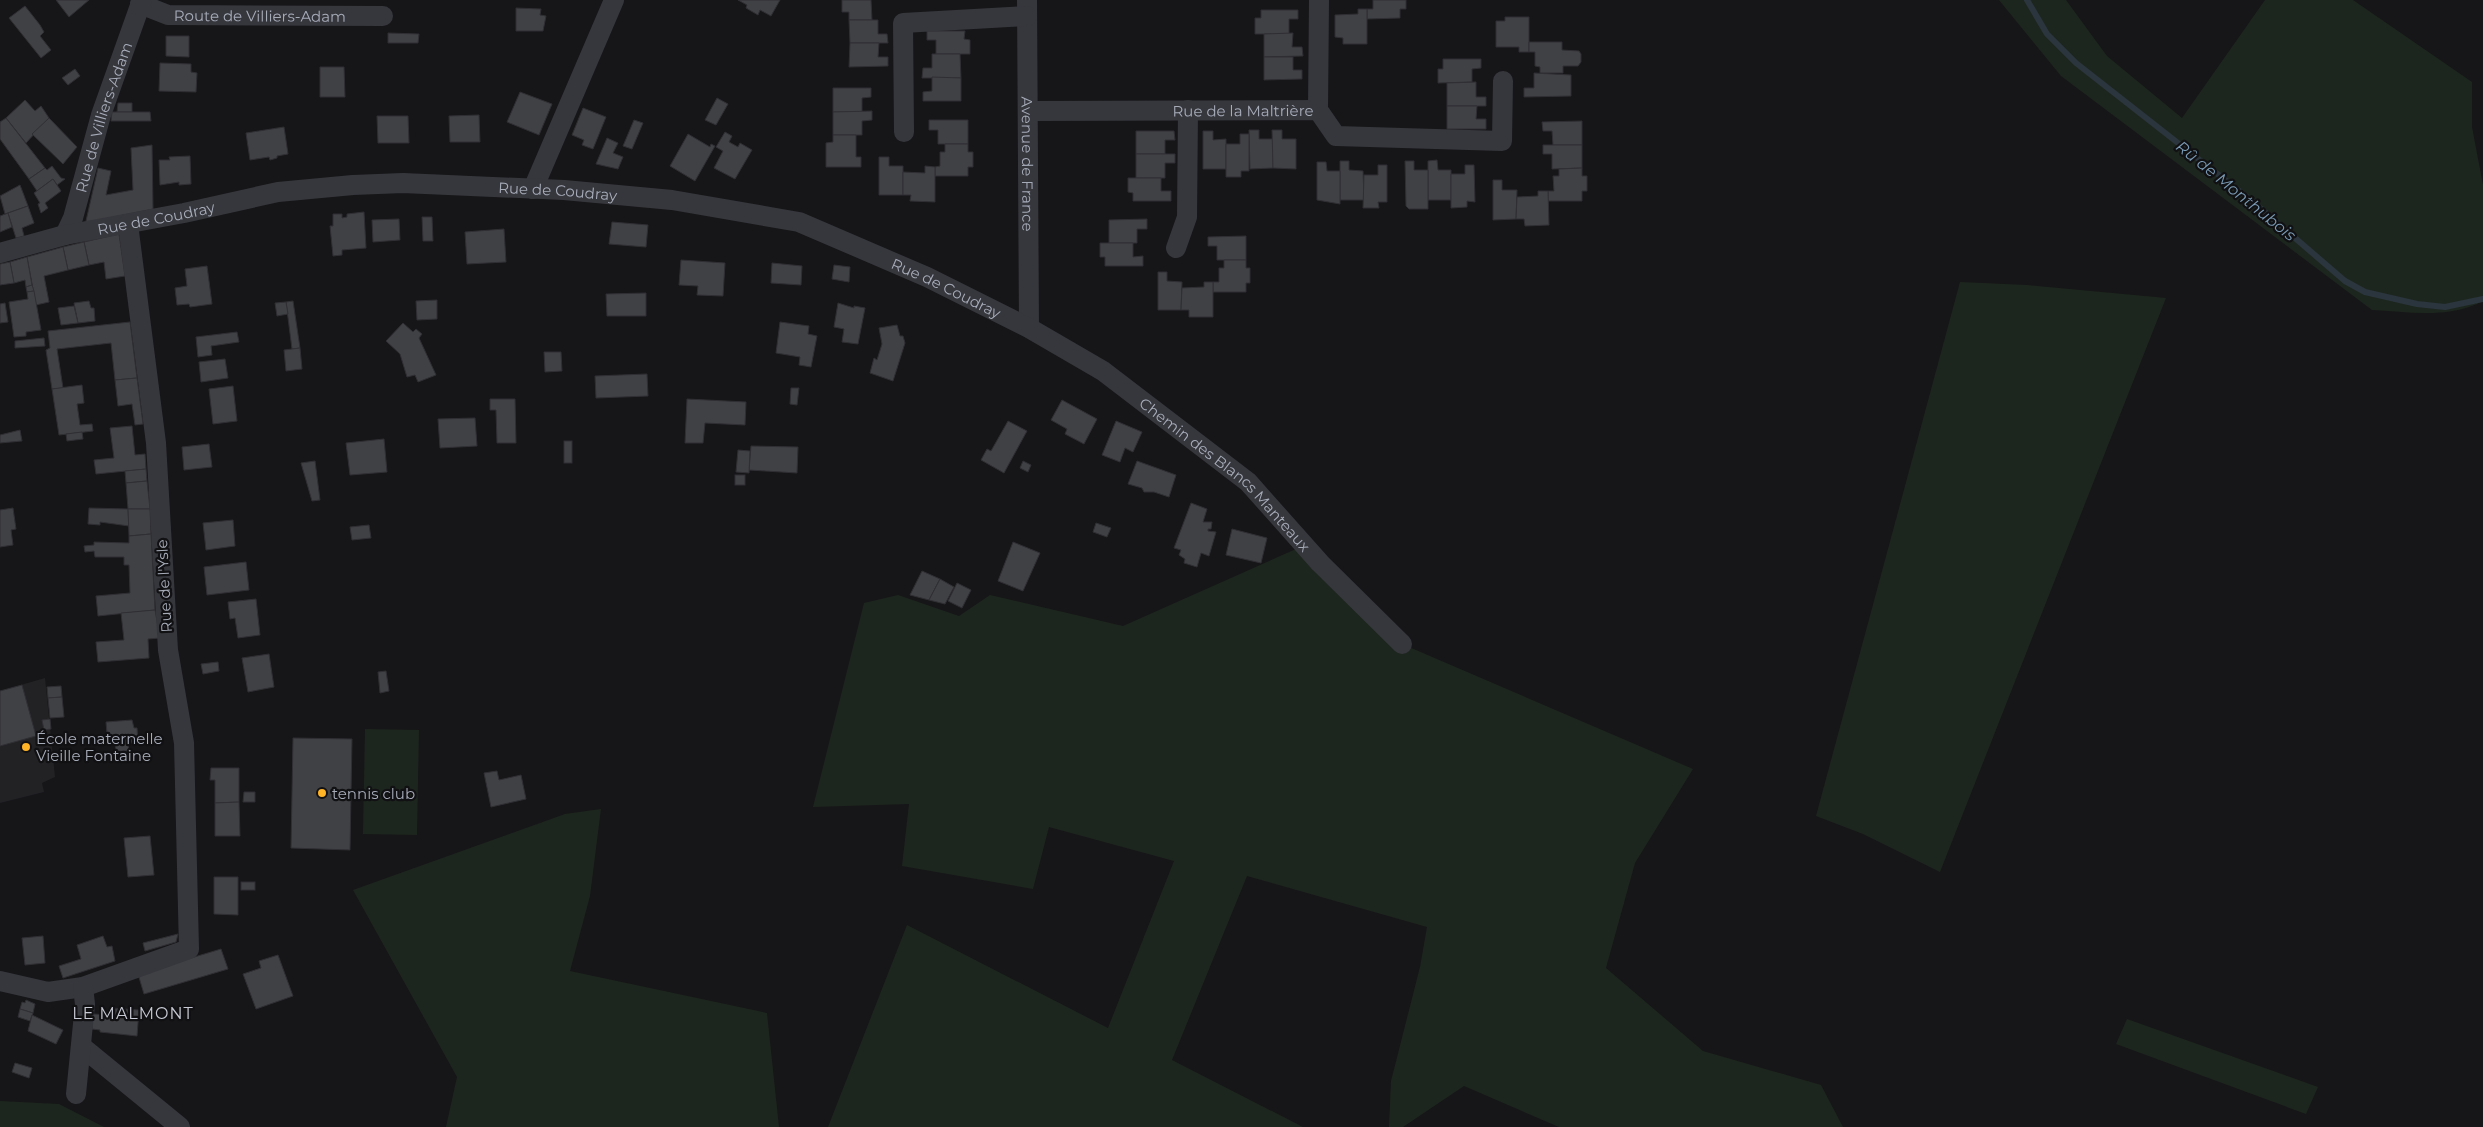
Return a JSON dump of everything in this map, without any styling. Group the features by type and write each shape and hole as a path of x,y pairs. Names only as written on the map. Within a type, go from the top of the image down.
{"street":[{"path":"533,190 614,0"},
{"path":"1318,110 1319,0"},
{"name":"Route de Villiers-Adam","path":"141,2 168,15 383,16"},
{"name":"Rue de Villiers-Adam","path":"65,235 72,218 101,116 141,2"},
{"path":"904,132 903,23 1027,8"},
{"name":"Avenue de France","path":"1027,8 1029,328"},
{"name":"Rue de la Maltrière","path":"1029,111 1318,110 1336,136 1502,141 1503,81"},
{"path":"1176,248 1187,217 1188,110"},
{"name":"Rue de Coudray","path":"0,254 65,235 128,224 278,192 353,185 403,183 533,190 672,200 799,222 927,277 1029,328"},
{"name":"Rue de l'Ysle","path":"83,988 189,949 184,743 168,650 156,443 128,224"},
{"name":"Chemin des Blancs Manteaux","path":"1029,328 1103,371 1248,482 1320,563 1402,644"},
{"path":"0,981 48,992 83,988 84,1004 76,1094"},
{"path":"81,1046 180,1127"}],"shaded area":[{"path":"1999,0 2066,0 2107,56 2182,118 2265,0 2353,0 2472,82 2472,127 2483,185 2483,301 2470,307 2443,312 2414,313 2372,310 2061,76"},
{"path":"1960,282 2027,285 2166,298 1940,872 1863,834 1816,816"},
{"path":"1305,545 1402,644 1693,769 1635,863 1606,968 1703,1051 1821,1085 1843,1127 1559,1127 1464,1086 1403,1127 1389,1127 1391,1081 1420,967 1427,927 1247,876 1172,1060 1303,1127 828,1127 907,925 1108,1028 1174,861 1049,827 1033,889 902,866 909,804 813,807 864,603 898,595 959,616 990,595 1123,626"},
{"name":"École maternelle Vieille Fontaine","path":"45,678 55,777 42,783 44,792 0,803 0,691"},
{"path":"365,729 419,730 417,835 363,834"},
{"path":"601,809 590,896 570,971 767,1013 779,1127 446,1127 457,1077 353,890 565,814"},
{"path":"2127,1019 2318,1087 2306,1114 2116,1044"},
{"path":"0,1101 59,1104 104,1127 0,1127"}],"building":[{"path":"56,0 89,0 69,17"},
{"path":"738,0 780,0 771,16 760,10 758,15 746,8 747,5"},
{"path":"842,0 871,0 872,20 849,20 849,12 842,12"},
{"path":"1373,0 1406,0 1406,9 1400,9 1400,18 1367,19 1367,9 1373,9"},
{"path":"25,6 40,25 44,32 40,36 51,50 41,58 9,18"},
{"path":"516,8 541,9 540,15 546,16 543,31 516,31"},
{"path":"1358,9 1367,9 1367,44 1343,44 1343,38 1335,37 1335,15 1358,14"},
{"path":"1261,10 1298,10 1298,19 1289,19 1289,34 1255,34 1255,18 1261,18"},
{"path":"1505,17 1529,17 1529,52 1519,52 1519,47 1496,47 1496,21 1505,21"},
{"path":"849,20 878,20 878,34 887,34 888,43 850,43"},
{"path":"927,31 965,31 964,39 970,40 970,54 936,54 936,40 927,40"},
{"path":"388,33 419,34 418,43 388,43"},
{"path":"1293,33 1292,47 1302,47 1303,56 1264,57 1264,34"},
{"path":"166,36 189,36 189,57 166,56"},
{"path":"1529,42 1562,42 1562,50 1579,51 1581,62 1578,66 1563,66 1563,73 1540,73 1540,67 1535,66 1535,52 1529,52"},
{"path":"850,43 879,43 878,57 888,57 888,66 849,67"},
{"path":"932,54 960,54 961,78 922,78 923,68 932,68"},
{"path":"1264,57 1293,57 1293,70 1302,70 1302,79 1264,80"},
{"path":"1443,59 1481,59 1481,68 1472,69 1472,82 1438,83 1438,69 1443,69"},
{"path":"160,63 191,64 191,72 197,73 196,92 159,91"},
{"path":"320,67 344,67 345,97 320,97"},
{"path":"75,69 80,76 68,85 62,78"},
{"path":"1534,73 1571,75 1571,96 1524,97 1524,88 1534,88"},
{"path":"932,77 961,78 961,101 923,101 923,92 932,91"},
{"path":"1476,82 1476,97 1486,97 1486,106 1447,106 1447,83"},
{"path":"833,88 871,88 871,97 862,98 862,112 833,112"},
{"path":"520,92 552,104 539,135 507,122"},
{"path":"717,98 728,104 716,125 705,120"},
{"path":"25,100 35,111 41,106 49,118 26,143 6,118"},
{"path":"118,103 132,103 132,112 117,112"},
{"path":"1447,106 1477,106 1476,119 1486,119 1486,129 1447,129"},
{"path":"583,108 606,117 593,149 582,145 584,140 572,135"},
{"path":"872,111 872,120 862,121 862,135 833,135 833,112"},
{"path":"112,112 150,112 151,121 111,121"},
{"path":"479,115 480,142 450,142 449,116"},
{"path":"377,116 408,116 409,143 378,143"},
{"path":"6,118 45,168 29,179 0,139 0,122"},
{"path":"49,118 77,147 63,164 32,134"},
{"path":"634,120 643,123 632,149 623,146"},
{"path":"929,120 968,120 968,144 938,144 938,130 929,130"},
{"path":"1582,121 1582,145 1553,145 1552,131 1543,131 1542,122"},
{"path":"284,127 288,154 277,156 277,158 270,160 269,157 250,160 246,133"},
{"path":"1249,130 1259,130 1259,139 1273,139 1273,168 1250,169"},
{"path":"1272,130 1282,130 1282,139 1296,139 1296,169 1273,168"},
{"path":"1136,131 1174,131 1175,140 1165,140 1165,154 1136,154"},
{"path":"1203,131 1213,131 1213,140 1226,139 1226,169 1203,169"},
{"path":"725,132 732,136 729,142 738,147 740,143 752,150 735,179 714,168 723,151 716,147"},
{"path":"688,134 710,147 711,144 715,146 695,181 670,166"},
{"path":"1240,134 1249,134 1249,171 1241,171 1241,177 1226,177 1226,144 1240,144"},
{"path":"833,135 856,135 856,157 861,157 861,167 826,167 826,143 833,142"},
{"path":"607,138 618,143 613,153 623,157 618,169 596,164"},
{"path":"945,144 968,144 968,152 973,152 973,167 968,167 968,176 935,176 935,167 940,166 940,152 945,152"},
{"path":"152,145 153,209 89,222 86,221 98,168 111,171 106,195 133,190 131,148"},
{"path":"1543,145 1582,145 1582,168 1552,169 1552,154 1543,154"},
{"path":"1136,154 1175,154 1175,163 1165,163 1165,178 1136,178"},
{"path":"190,156 191,184 179,185 179,182 160,185 159,160 170,160 169,157"},
{"path":"879,157 889,157 889,166 903,166 903,195 879,195"},
{"path":"1437,160 1438,170 1451,170 1451,200 1428,200 1428,161"},
{"path":"1340,161 1349,161 1349,170 1363,171 1364,200 1340,200"},
{"path":"1405,161 1414,161 1414,170 1428,170 1428,209 1409,209 1406,206"},
{"path":"1317,162 1326,162 1327,171 1340,171 1340,204 1317,200"},
{"path":"1378,165 1387,165 1387,202 1378,202 1379,208 1363,208 1364,175 1378,175"},
{"path":"1465,165 1474,165 1475,202 1467,201 1467,207 1451,208 1451,174 1465,174"},
{"path":"52,166 61,178 65,179 57,185 53,179 37,191 29,179 45,168 47,170"},
{"path":"925,166 935,167 935,202 910,201 911,195 903,195 903,172 925,173"},
{"path":"1582,168 1582,176 1587,176 1587,191 1582,191 1582,201 1548,201 1548,191 1554,191 1553,176 1559,176 1559,169"},
{"path":"1128,178 1161,178 1161,191 1171,191 1171,201 1133,201 1133,193 1128,192"},
{"path":"53,179 61,191 45,203 48,208 41,213 38,204 40,203 34,193"},
{"path":"1493,180 1502,180 1502,190 1517,190 1516,219 1493,220"},
{"path":"20,185 28,206 5,214 0,196"},
{"path":"1538,191 1548,191 1549,225 1525,226 1524,219 1516,219 1517,197 1538,196"},
{"path":"28,206 34,223 22,228 24,236 16,238 8,213"},
{"path":"364,212 366,248 342,250 342,255 333,256 330,226 333,226 333,214 342,214 342,218 347,217 347,214"},
{"path":"8,213 12,227 0,232 0,216"},
{"path":"422,217 432,217 433,241 423,241"},
{"path":"399,219 400,240 373,242 372,220"},
{"path":"1147,219 1147,229 1137,229 1137,243 1109,243 1109,220"},
{"path":"612,222 648,225 646,247 609,244"},
{"path":"504,229 506,262 467,264 465,232"},
{"path":"119,234 125,276 106,279 104,262 89,265 84,242"},
{"path":"1246,236 1246,260 1217,260 1217,246 1208,246 1208,237"},
{"path":"84,242 89,265 68,270 63,247"},
{"path":"1100,243 1133,243 1133,257 1143,256 1143,266 1105,266 1105,257 1100,257"},
{"path":"63,247 68,270 44,276 49,302 36,305 27,257"},
{"path":"27,257 32,285 26,287 25,280 14,283 10,262"},
{"path":"681,260 725,263 723,296 697,295 698,286 679,285"},
{"path":"1224,260 1246,260 1246,268 1250,268 1250,283 1246,283 1246,292 1213,292 1213,282 1219,282 1219,268 1224,268"},
{"path":"10,262 14,283 0,285 0,264"},
{"path":"772,263 802,266 801,285 771,283"},
{"path":"834,265 850,267 849,282 832,279"},
{"path":"207,266 212,304 190,307 189,304 177,305 175,288 187,286 185,269"},
{"path":"1158,272 1167,272 1167,281 1182,282 1181,310 1158,310"},
{"path":"1204,282 1213,282 1213,317 1189,317 1189,310 1181,310 1182,288 1204,287"},
{"path":"32,285 34,291 27,292 26,287"},
{"path":"34,291 41,330 26,332 26,336 14,337 9,302 28,299 27,292"},
{"path":"646,293 646,316 607,316 606,294"},
{"path":"437,300 437,319 417,320 416,301"},
{"path":"89,301 91,308 94,308 95,321 78,323 74,303"},
{"path":"293,301 300,348 292,349 286,302"},
{"path":"286,302 288,314 277,316 275,303"},
{"path":"5,303 8,322 0,323 0,304"},
{"path":"838,303 854,308 854,306 865,308 858,344 842,342 844,329 834,327"},
{"path":"74,306 78,323 61,325 58,308"},
{"path":"130,322 137,378 115,380 111,343 57,349 63,388 52,389 46,350 50,348 48,331"},
{"path":"780,322 809,326 808,334 817,336 811,367 799,365 800,357 776,353"},
{"path":"403,323 413,332 416,329 422,334 419,338 436,375 418,382 415,375 407,377 400,354 386,341"},
{"path":"897,325 900,336 903,336 905,343 893,381 870,373 874,358 877,360 882,344 879,328"},
{"path":"237,332 239,342 211,346 212,355 198,357 196,337"},
{"path":"44,338 45,346 15,348 15,341"},
{"path":"300,348 302,369 286,371 284,350"},
{"path":"544,352 561,352 562,371 545,372"},
{"path":"225,359 228,378 201,382 199,362"},
{"path":"647,374 648,396 596,398 595,376"},
{"path":"137,378 143,424 135,425 132,404 118,406 115,380"},
{"path":"82,385 84,403 77,404 80,425 92,424 93,431 59,435 52,389"},
{"path":"233,386 237,421 213,424 209,389"},
{"path":"791,388 799,388 797,405 790,404"},
{"path":"490,399 515,399 516,443 497,443 496,410 490,410"},
{"path":"687,399 746,402 745,425 705,423 703,443 685,443"},
{"path":"1062,400 1097,419 1084,444 1065,434 1067,429 1051,420"},
{"path":"475,418 477,446 440,448 438,419"},
{"path":"1008,421 1027,431 1004,473 981,460 987,449 991,451"},
{"path":"1116,421 1142,432 1133,452 1125,448 1120,462 1102,455"},
{"path":"132,426 135,455 145,454 146,469 96,474 94,460 114,458 110,428"},
{"path":"20,430 22,441 0,443 0,435"},
{"path":"82,432 83,439 67,441 66,434"},
{"path":"384,439 387,472 350,475 346,443"},
{"path":"564,441 572,441 572,463 564,463"},
{"path":"209,444 212,467 184,470 182,447"},
{"path":"751,446 798,447 797,473 749,470"},
{"path":"738,450 750,451 749,473 736,472"},
{"path":"315,461 320,500 312,501 301,463"},
{"path":"1023,461 1031,465 1028,472 1020,468"},
{"path":"1137,461 1176,475 1169,497 1154,492 1144,492 1142,488 1128,484"},
{"path":"146,469 147,481 126,483 125,471"},
{"path":"735,475 745,475 745,485 735,485"},
{"path":"147,481 150,509 128,509 126,483"},
{"path":"1191,503 1207,509 1203,522 1212,522 1211,529 1208,529 1208,531 1216,532 1209,556 1201,553 1197,567 1184,563 1185,559 1179,555 1181,550 1174,548"},
{"path":"13,508 16,529 11,530 13,545 0,547 0,510"},
{"path":"89,508 128,509 129,526 100,522 100,525 88,524"},
{"path":"128,509 150,509 151,534 129,536"},
{"path":"233,520 235,546 206,550 203,523"},
{"path":"1096,523 1111,528 1107,537 1093,532"},
{"path":"369,525 371,538 352,540 350,527"},
{"path":"1232,529 1267,538 1261,563 1226,555"},
{"path":"151,534 155,610 98,616 96,596 130,593 129,565 124,565 124,557 95,557 94,551 85,552 84,546 94,545 94,542 129,543 129,536"},
{"path":"1013,542 1040,553 1023,591 998,581"},
{"path":"246,562 249,590 207,595 204,567"},
{"path":"922,571 940,579 929,600 910,595"},
{"path":"940,579 954,587 945,604 929,600"},
{"path":"957,583 971,590 962,608 948,601"},
{"path":"256,599 260,635 238,638 235,618 230,619 228,602"},
{"path":"155,610 160,638 148,639 149,658 98,662 96,642 124,640 121,613"},
{"path":"269,654 274,687 248,692 242,658"},
{"path":"218,662 219,671 203,674 201,664"},
{"path":"386,671 389,691 380,693 378,672"},
{"name":"École maternelle Vieille Fontaine","path":"22,685 36,736 0,746 0,691"},
{"path":"61,686 62,697 48,698 47,687"},
{"path":"62,697 64,717 50,718 48,698"},
{"path":"50,719 51,729 44,730 42,720"},
{"path":"132,720 134,728 137,728 138,743 128,743 129,751 116,751 115,744 108,745 106,722"},
{"name":"tennis club","path":"293,738 352,739 350,850 291,848"},
{"path":"211,768 239,768 239,802 215,803 215,780 210,780"},
{"path":"497,771 499,780 521,775 526,799 491,807 484,773"},
{"path":"244,792 255,792 255,802 243,802"},
{"path":"239,802 240,836 215,836 215,803"},
{"path":"150,836 154,875 128,877 124,838"},
{"path":"214,877 238,877 238,915 214,914"},
{"path":"241,882 255,882 255,890 241,890"},
{"path":"178,934 176,942 145,951 143,943"},
{"path":"43,936 45,963 25,965 22,938"},
{"path":"103,936 107,947 112,946 115,961 63,978 59,966 81,959 77,945"},
{"path":"221,949 228,969 144,994 138,974"},
{"path":"278,955 293,996 256,1009 243,974 261,968 259,961"},
{"path":"26,1000 35,1004 33,1013 20,1009 22,1002 25,1003"},
{"path":"111,1008 139,1010 137,1036 100,1032 100,1030 92,1029 93,1014 111,1015"},
{"path":"20,1009 33,1013 30,1021 18,1017"},
{"path":"32,1015 63,1030 56,1044 28,1031"},
{"path":"15,1063 32,1068 29,1078 12,1072"}],"waterway":[{"name":"Rû de Monthubois","path":"2027,0 2047,34 2076,63 2252,201 2345,281 2365,292 2417,304 2445,307 2483,299"}],"place":[{"name":"École maternelle Vieille Fontaine","path":"26,747"},
{"name":"tennis club","path":"322,793"}],"district":[{"name":"LE MALMONT","path":"133,1013"}]}
